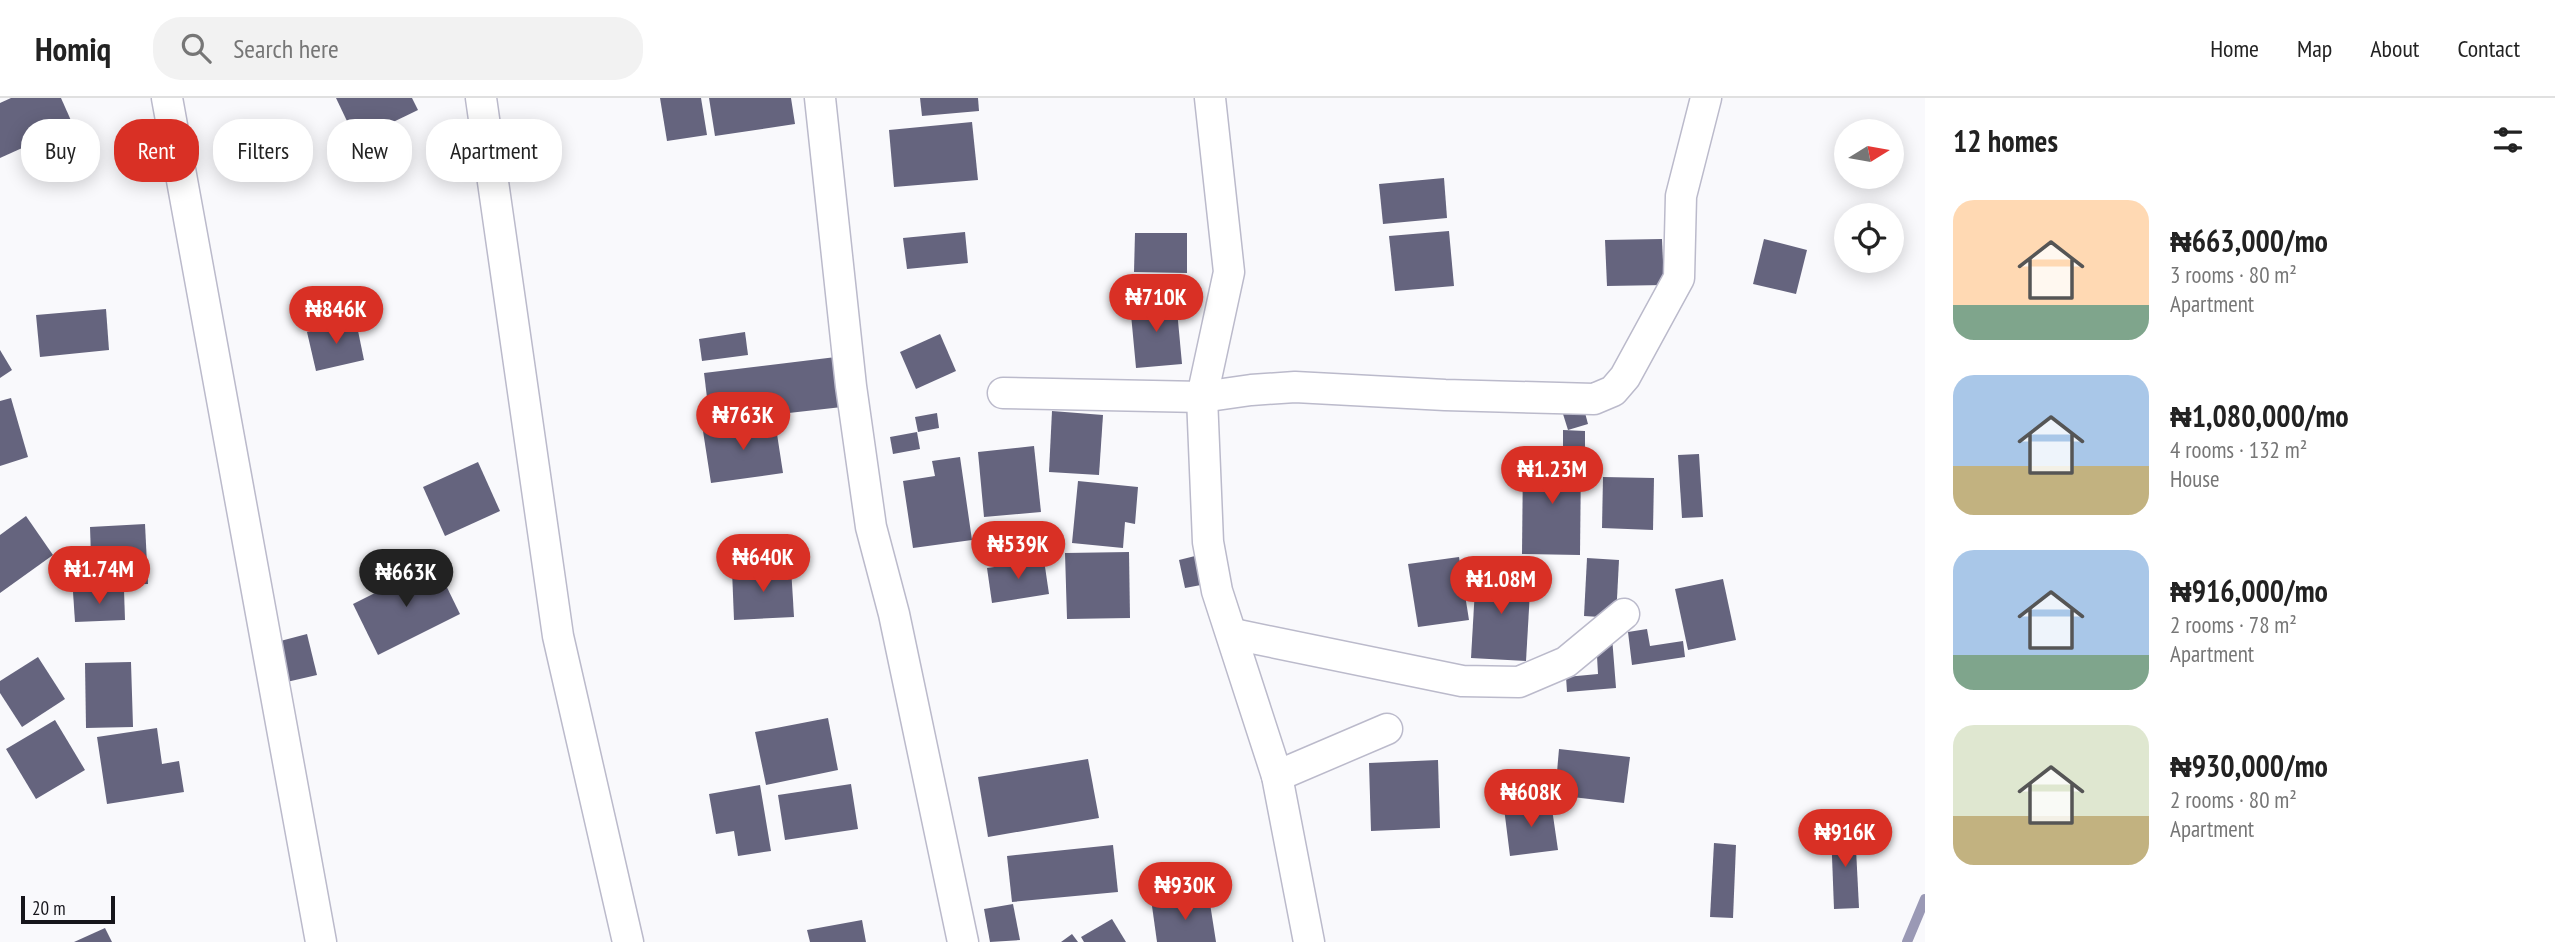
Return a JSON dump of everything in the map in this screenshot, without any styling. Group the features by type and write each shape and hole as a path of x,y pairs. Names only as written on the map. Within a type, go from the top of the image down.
{"street":[{"path":"167,98 321,942"},
{"path":"481,98 558,636 628,942"},
{"path":"820,98 852,386 871,527 894,614 963,942"},
{"path":"1210,98 1230,272 1202,397 1208,542 1217,591 1277,776 1309,942"},
{"path":"1003,393 1202,397 1295,387 1594,399 1613,391 1625,376 1679,278 1681,196 1706,98"},
{"path":"1233,634 1462,681 1519,682 1566,662 1624,614"},
{"path":"1277,776 1387,729"}],"building":[{"path":"11,98 61,98 70,119 21,119 21,149 0,158 0,103"},
{"path":"336,98 412,98 418,110 399,119 346,119"},
{"path":"660,98 701,98 707,135 667,141"},
{"path":"709,98 791,98 795,124 715,136"},
{"path":"920,98 978,98 979,111 922,116"},
{"path":"972,122 978,180 894,187 889,130"},
{"path":"1444,178 1447,218 1383,224 1379,184"},
{"path":"1449,231 1454,286 1395,291 1389,236"},
{"path":"965,232 968,263 907,269 903,238"},
{"path":"1135,233 1187,233 1187,273 1134,272"},
{"path":"1662,239 1664,285 1607,286 1605,240"},
{"path":"1764,239 1807,250 1796,294 1753,284"},
{"path":"1176,299 1182,364 1136,368 1130,304"},
{"path":"106,309 109,350 40,357 36,315"},
{"path":"356,321 364,360 316,371 307,332"},
{"path":"745,332 748,355 702,361 699,339"},
{"path":"940,334 956,371 916,389 900,352"},
{"path":"0,350 12,370 0,378"},
{"path":"836,357 842,407 710,422 704,373"},
{"path":"11,398 28,457 0,466 0,401"},
{"path":"1584,409 1588,424 1568,430 1563,414"},
{"path":"1052,411 1103,415 1099,475 1049,472"},
{"path":"937,413 939,428 918,432 915,417"},
{"path":"775,421 783,473 711,483 703,431"},
{"path":"1563,430 1585,431 1585,458 1563,458"},
{"path":"917,432 920,449 893,454 890,437"},
{"path":"1034,446 1041,512 984,517 978,452"},
{"path":"1699,454 1703,517 1682,518 1678,455"},
{"path":"960,457 972,540 913,548 903,481 935,476 932,461"},
{"path":"1523,458 1581,459 1580,555 1522,554"},
{"path":"478,462 500,511 445,536 423,487"},
{"path":"1603,477 1654,478 1653,530 1602,528"},
{"path":"1078,481 1138,487 1135,524 1125,522 1123,548 1072,543"},
{"path":"26,516 53,555 0,593 0,535"},
{"path":"145,524 148,584 92,586 90,527"},
{"path":"1129,552 1130,618 1067,619 1065,553"},
{"path":"1195,556 1201,585 1185,588 1179,560"},
{"path":"1459,557 1469,620 1418,627 1408,564"},
{"path":"1587,558 1619,560 1616,618 1584,616"},
{"path":"1044,560 1049,594 992,603 987,568"},
{"path":"435,563 460,614 378,655 353,604"},
{"path":"791,567 794,617 734,620 732,570"},
{"path":"1476,571 1531,574 1526,661 1471,658"},
{"path":"1723,579 1736,640 1688,650 1675,589"},
{"path":"124,590 125,620 75,622 73,592"},
{"path":"1647,629 1650,646 1683,641 1685,657 1632,665 1628,632"},
{"path":"307,634 317,675 278,684 269,644"},
{"path":"1612,637 1616,688 1567,692 1566,677 1598,674 1596,638"},
{"path":"38,657 65,699 22,727 0,693 0,681"},
{"path":"131,662 133,727 86,728 85,663"},
{"path":"828,718 838,770 766,785 755,732"},
{"path":"55,720 85,770 36,799 6,749"},
{"path":"157,728 162,764 179,761 184,792 107,804 97,737"},
{"path":"1559,749 1630,757 1624,803 1555,795"},
{"path":"1088,759 1099,818 988,837 978,777"},
{"path":"1438,760 1440,828 1371,831 1369,763"},
{"path":"851,784 858,829 785,840 778,795"},
{"path":"760,785 771,851 738,856 734,831 716,834 709,794"},
{"path":"1551,802 1558,850 1510,856 1504,808"},
{"path":"1855,829 1859,908 1834,909 1831,830"},
{"path":"1714,843 1736,845 1733,918 1710,917"},
{"path":"1113,845 1118,892 1012,902 1007,856"},
{"path":"1209,897 1216,942 1157,942 1152,906"},
{"path":"1013,904 1020,940 990,942 984,909"},
{"path":"1112,919 1126,942 1084,942 1081,937"},
{"path":"862,920 866,942 810,942 807,930"},
{"path":"105,928 112,942 74,942"},
{"path":"1072,934 1078,942 1061,942"}],"waterway":[{"path":"1907,942 1925,899"}]}
